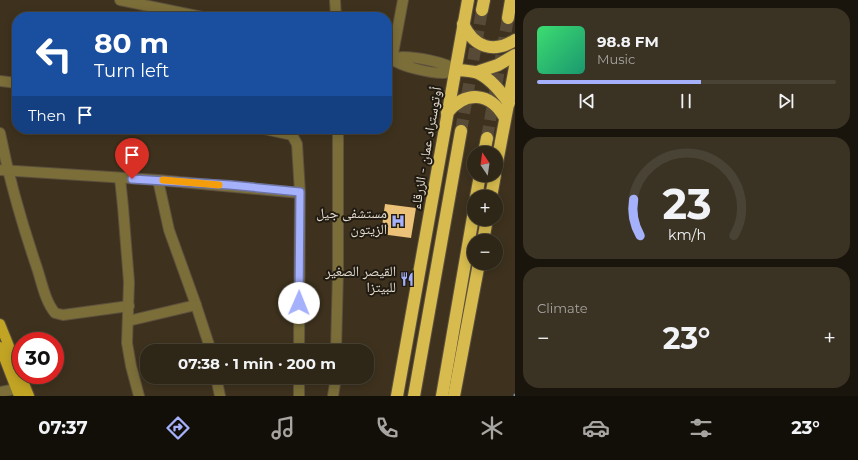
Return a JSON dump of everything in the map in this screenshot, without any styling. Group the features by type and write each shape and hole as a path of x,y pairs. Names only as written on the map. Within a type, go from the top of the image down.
{"highway":[{"name":"أوتوستراد عمان - الزرقاء","path":"397,396 468,0"},
{"path":"508,18 511,0"},
{"path":"463,24 468,34 475,41 484,46 494,48 504,46 515,40"},
{"path":"456,70 477,72 498,65 515,55"},
{"path":"500,146 515,67"},
{"path":"477,72 495,86 508,103"},
{"path":"447,113 454,105 462,100 472,97 483,98 492,102 500,109 505,118"},
{"path":"414,396 461,131"},
{"path":"485,146 487,138"},
{"path":"442,396 471,226"},
{"path":"454,396 478,270"}],"main road":[{"path":"0,324 23,392"},
{"path":"0,347 23,392"}],"street":[{"path":"120,0 178,12"},
{"path":"335,0 336,12"},
{"path":"392,49 403,0"},
{"path":"392,58 405,57 441,63 449,65 456,70"},
{"path":"0,81 12,82"},
{"path":"0,133 4,171 45,293 55,314 63,315 129,306"},
{"path":"287,134 292,135 296,141 300,192 299,344"},
{"path":"336,344 338,134"},
{"path":"4,171 158,180 300,192"},
{"path":"120,178 129,282 128,352 139,396"},
{"path":"158,180 169,230 209,344"},
{"path":"128,320 196,305"},
{"path":"217,384 220,396"},
{"path":"299,384 299,396"},
{"path":"333,396 335,384"},
{"path":"0,392 23,392"}],"building":[{"name":"مستشفى جيل الزيتون","path":"385,204 416,208 411,238 381,234"}],"tunnel":[{"path":"461,131 482,10"},
{"path":"487,138 508,18"}],"slow traffic":[{"path":"163,180 219,185"}],"place":[{"name":"مستشفى جيل الزيتون","path":"398,221"},
{"name":"القيصر الصغير للبيتزا","path":"407,279"}],"route":[{"path":"132,179 230,185 300,192 299,303"}]}
